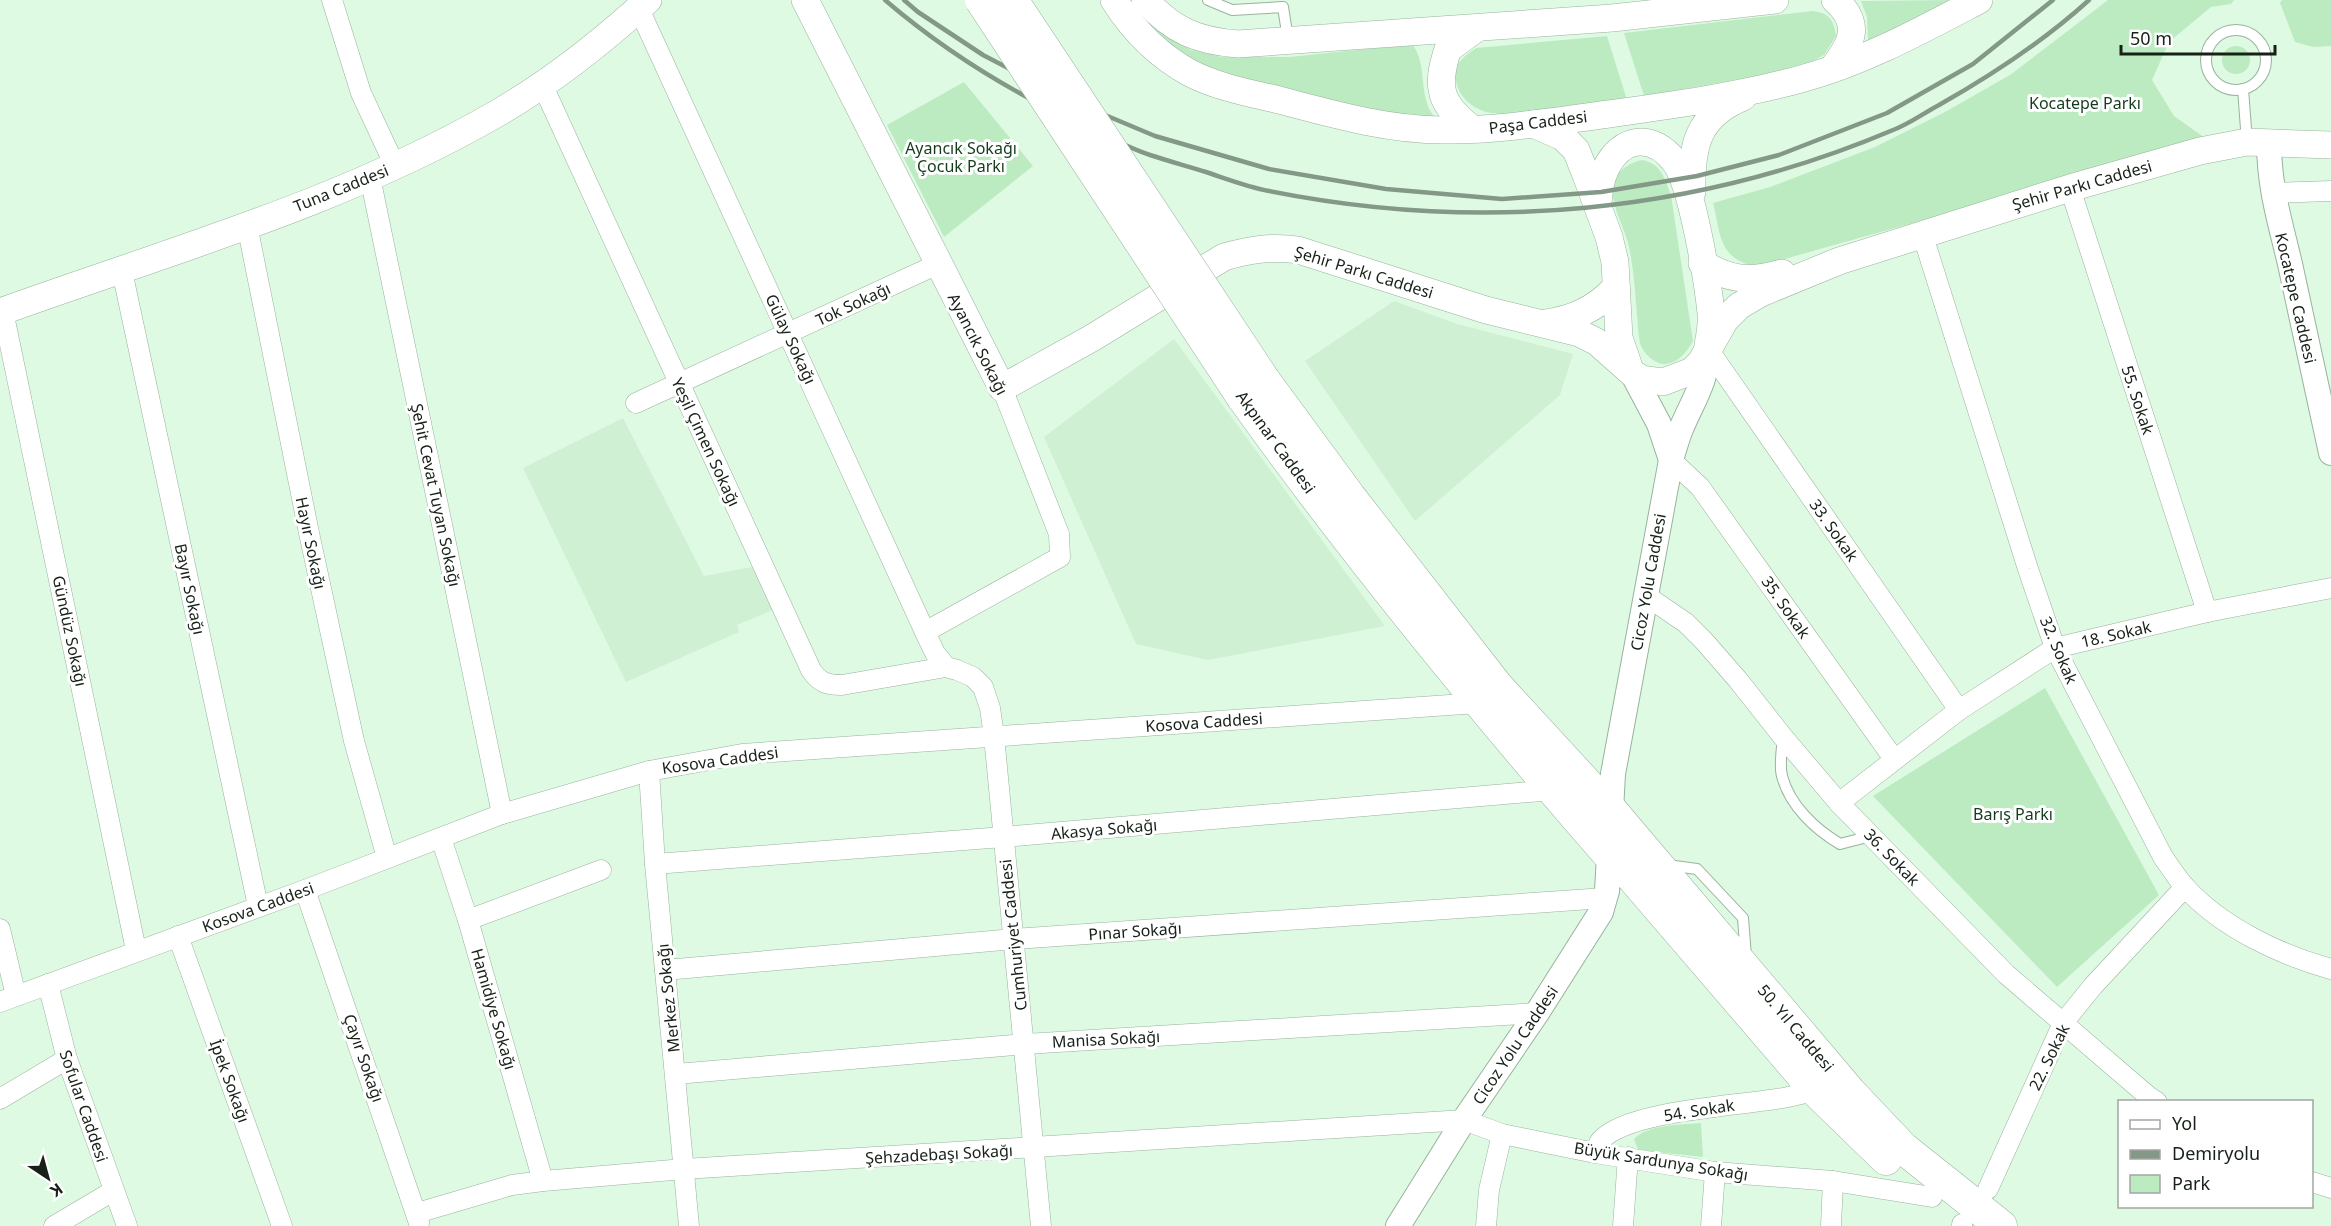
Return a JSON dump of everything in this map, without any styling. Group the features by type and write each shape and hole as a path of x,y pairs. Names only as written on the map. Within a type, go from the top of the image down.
{"main road":[{"name":"Ayancık Sokağı","path":"805,0 1002,388"},
{"name":"Akpınar Caddesi","path":"981,0 1254,389 1381,581 1478,703 1609,855"},
{"name":"Akpınar Caddesi","path":"1012,0 1254,389 1350,497 1497,686 1611,810"},
{"name":"Paşa Caddesi","path":"1114,0 1145,40 1191,73 1211,81 1236,90 1366,121 1441,130 1532,124 1636,110 1768,87 1832,69 1897,43 1979,0"},
{"path":"1145,0 1170,24 1189,35 1204,40 1238,44 1612,18 1775,0"},
{"path":"1832,69 1848,50 1852,33 1842,6 1835,0"},
{"name":"Tuna Caddesi","path":"2,312 246,225 394,166 497,113 542,84 644,4"},
{"path":"1472,129 1450,108 1442,93 1440,81 1448,49 1477,28"},
{"path":"1692,208 1691,171 1699,134 1709,118 1725,105 1768,87"},
{"path":"1532,124 1563,137 1576,150 1598,204 1615,262 1619,338 1632,373"},
{"path":"1598,204 1600,183 1614,156 1626,146 1640,140 1649,142 1675,162 1685,182 1692,208 1702,263 1711,314 1708,349"},
{"name":"Şehir Parkı Caddesi","path":"1002,388 1092,338 1224,257 1248,250 1275,247 1298,250 1486,310 1580,333 1597,342 1642,379 1663,382 1692,371 1701,362 1725,320 1739,306 1761,293 1839,261 2070,188 2200,152 2258,142 2331,145"},
{"name":"Şehir Parkı Caddesi","path":"1702,263 1716,272 1749,280 1839,261"},
{"name":"Şehir Parkı Caddesi","path":"1545,323 1565,320 1582,314 1616,287"},
{"path":"1609,855 1611,810"},
{"name":"50. Yıl Caddesi","path":"1611,810 1821,1058 1903,1148 2001,1226"},
{"name":"50. Yıl Caddesi","path":"1609,855 1633,878 1815,1090 1878,1152 1963,1225"}],"street":[{"path":"332,0 361,93 394,166"},
{"name":"Gülay Sokağı","path":"644,4 788,333 925,632 935,653 946,668"},
{"name":"Yeşil Çimen Sokağı","path":"542,84 817,679 827,685 842,685 946,668"},
{"name":"Kocatepe Caddesi","path":"2258,142 2269,169 2272,193 2290,263 2331,453"},
{"name":"Şehit Cevat Tuyan Sokağı","path":"370,177 502,814"},
{"name":"55. Sokak","path":"2070,188 2206,612"},
{"path":"2272,193 2331,191"},
{"name":"Hayır Sokağı","path":"246,225 354,741 387,858"},
{"name":"32. Sokak","path":"1922,233 2055,648 2163,857 2185,887 2213,912 2267,946 2331,969"},
{"name":"Tok Sokağı","path":"636,403 938,264"},
{"name":"Bayır Sokağı","path":"122,271 258,906"},
{"name":"Gündüz Sokağı","path":"2,312 136,950"},
{"name":"Cicoz Yolu Caddesi","path":"1611,810 1613,774 1671,460 1681,428 1700,391 1707,368 1708,349"},
{"name":"33. Sokak","path":"1708,349 1959,710"},
{"path":"1632,373 1652,410 1671,460"},
{"name":"Ayancık Sokağı","path":"925,632 1060,557 1059,534 1002,388"},
{"name":"35. Sokak","path":"1671,460 1700,487 1894,759"},
{"name":"18. Sokak","path":"1839,803 1959,710 2055,648 2206,612 2331,588"},
{"name":"36. Sokak","path":"1645,595 1686,623 1704,641 1839,803 2006,974 2155,1100"},
{"name":"Cumhuriyet Caddesi","path":"946,668 973,677 983,687 990,708 1041,1226"},
{"name":"Kosova Caddesi","path":"8,999 136,950 305,890 502,814 649,771 742,754 1478,703"},
{"name":"Merkez Sokağı","path":"649,771 655,864 689,1226"},
{"name":"Akasya Sokağı","path":"655,864 1553,790"},
{"name":"Hamidiye Sokağı","path":"441,838 468,920 543,1181"},
{"name":"Cicoz Yolu Caddesi","path":"1398,1226 1464,1120 1537,1013 1601,912 1605,898 1609,855"},
{"path":"468,920 601,870"},
{"name":"22. Sokak","path":"1988,1190 2063,1023 2093,986 2185,887"},
{"name":"Çayır Sokağı","path":"305,890 419,1219"},
{"name":"Pınar Sokağı","path":"665,970 1014,939 1605,898"},
{"path":"0,929 8,999"},
{"name":"İpek Sokağı","path":"178,936 282,1226"},
{"name":"Sofular Caddesi","path":"48,984 67,1059 126,1226"},
{"name":"Manisa Sokağı","path":"676,1074 1024,1044 1537,1013"},
{"path":"0,1100 67,1059"},
{"name":"54. Sokak","path":"1595,1153 1600,1141 1608,1135 1617,1129 1639,1122 1678,1112 1788,1097 1815,1090"},
{"name":"Şehzadebaşı Sokağı","path":"419,1219 512,1185 543,1181 684,1169 1464,1120"},
{"name":"Büyük Sardunya Sokağı","path":"1464,1120 1502,1134 1595,1153 1715,1172 1833,1181 1932,1197"},
{"path":"1486,1226 1489,1190 1502,1134"},
{"path":"1623,1226 1628,1157"},
{"path":"1711,1226 1715,1172"},
{"path":"1830,1226 1833,1181"},
{"path":"2313,1182 2331,1188"},
{"path":"54,1226 113,1191"}],"lane":[{"path":"1208,0 1232,10 1284,7 1288,42"},
{"path":"2235,30 2254,35 2265,51 2265,70 2252,86 2243,89 2233,90 2224,87 2210,74 2206,64 2210,45 2217,37 2235,30"},
{"path":"2243,89 2258,142"},
{"path":"1783,737 1781,774 1789,793 1803,814 1822,833 1840,844 1871,836"}],"shaded area":[{"path":"1394,301 1457,324 1573,354 1560,395 1415,521 1305,361"},
{"path":"1174,339 1385,626 1208,660 1136,644 1044,437"},
{"path":"623,418 704,576 752,567 775,609 737,625 739,632 626,682 523,468"}],"green space":[{"path":"1954,0 1868,42 1867,17 1861,1"},
{"name":"Kocatepe Parkı","path":"2108,0 2234,0 2231,4 2211,7 2169,42 2152,80 2174,116 2208,140 1756,267 1734,258 1723,244 1713,203 1770,187 1875,147 1945,112 2010,75"},
{"path":"2282,0 2331,0 2331,46 2313,47 2295,42 2280,3"},
{"path":"1813,11 1830,18 1836,36 1824,55 1813,61 1762,75 1644,96 1624,33"},
{"path":"1151,26 1191,50 1222,57 1290,57 1412,44 1419,58 1428,106 1436,119 1339,104 1216,74 1164,44"},
{"path":"1607,36 1627,100 1527,113 1499,114 1480,110 1460,93 1455,75 1457,66 1476,48"},
{"path":"2236,46 2246,50 2250,60 2246,70 2236,74 2226,70 2222,60 2226,50"},
{"name":"Ayancık Sokağı Çocuk Parkı","path":"964,82 1033,166 944,237 887,125"},
{"path":"1643,160 1658,169 1671,195 1693,341 1679,358 1666,364 1658,363 1650,358 1640,343 1631,256 1613,193 1613,185 1620,171"},
{"name":"Barış Parkı","path":"2045,688 2159,895 2057,987 1873,796"},
{"path":"1701,1123 1703,1157 1638,1150 1634,1139 1656,1128"}],"railway":[{"path":"885,0 959,56 1012,89 1067,118 1150,155 1261,189 1348,204 1427,211 1507,212 1586,208 1664,197 1742,181 1818,158 1911,122 1959,94 2036,43 2089,0"},
{"path":"904,0 918,12 983,55 1067,99 1155,136 1269,169 1386,189 1502,199 1601,192 1697,176 1779,155 1887,113 1973,64 2053,0"}]}
